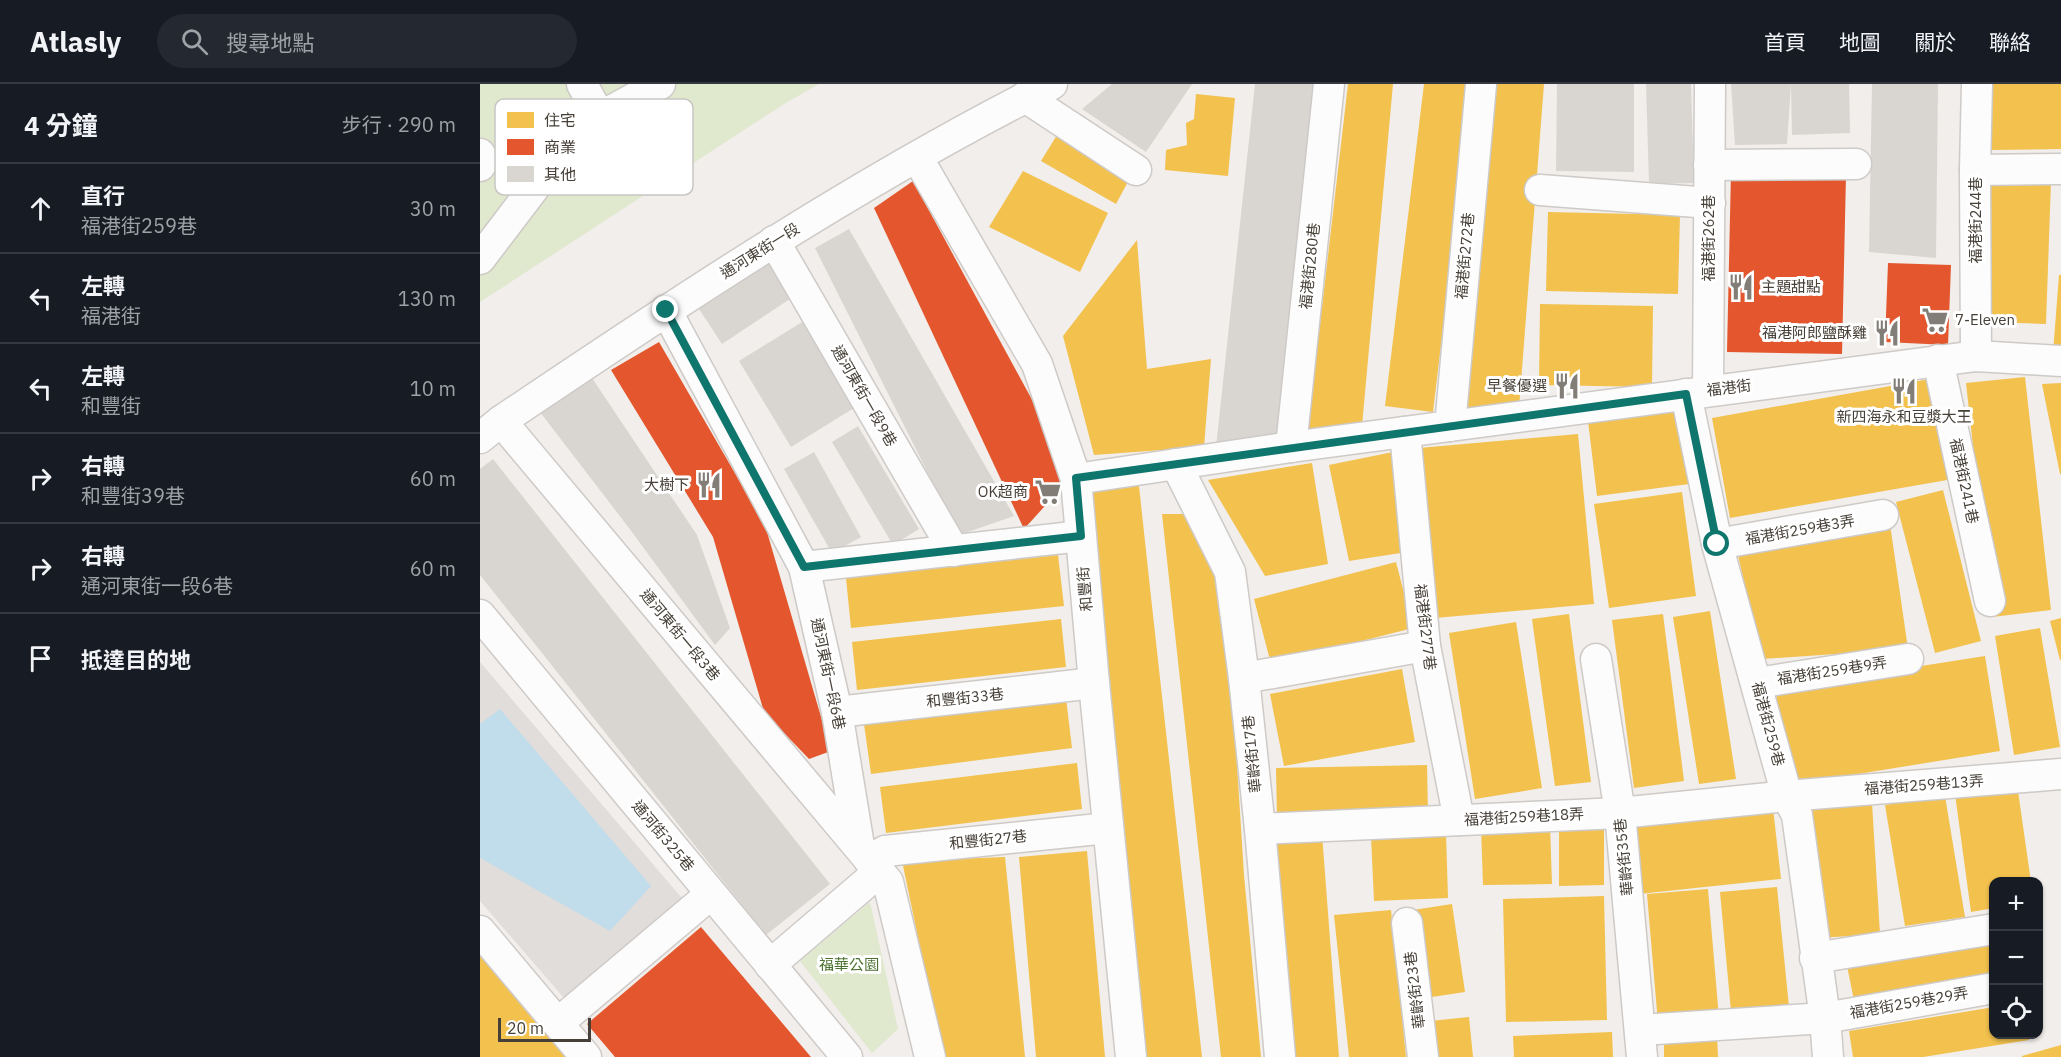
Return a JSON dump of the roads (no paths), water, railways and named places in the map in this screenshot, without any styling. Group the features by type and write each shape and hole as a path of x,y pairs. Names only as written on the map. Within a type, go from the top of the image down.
{"street":[{"path":"582,84 590,99"},
{"path":"633,99 660,84"},
{"name":"通河東街一段","path":"490,430 666,310 774,241 917,157 1052,84"},
{"name":"福港街280巷","path":"1291,447 1329,84"},
{"name":"福港街262巷","path":"1697,392 1710,202 1710,84"},
{"name":"福港街244巷","path":"1976,356 1977,84"},
{"name":"福港街272巷","path":"1450,426 1481,85"},
{"path":"1025,97 1136,170"},
{"path":"480,154 480,166"},
{"name":"和豐街","path":"917,157 1037,364 1076,478 1131,1057"},
{"path":"1709,165 1856,164"},
{"path":"1975,170 2061,169"},
{"path":"1540,190 1710,202"},
{"path":"480,260 529,195"},
{"name":"通河東街一段9巷","path":"774,241 954,551"},
{"name":"通河東街一段6巷","path":"666,310 804,567 870,860 888,882 930,1057"},
{"name":"福港街","path":"1076,478 1938,360 1976,356 2061,361"},
{"name":"福港街241巷","path":"1938,360 1990,601"},
{"name":"福港街259巷","path":"1697,392 1717,544 1787,796 1797,815 1825,1018 1828,1057"},
{"name":"通河東街一段3巷","path":"490,430 870,860"},
{"name":"福港街277巷","path":"1405,432 1425,645 1459,820"},
{"name":"華齡街17巷","path":"1176,464 1230,572 1260,829 1280,1057"},
{"name":"福港街259巷3弄","path":"1717,544 1883,515"},
{"path":"804,567 1081,536"},
{"name":"通河街325巷","path":"480,615 847,1057"},
{"path":"1244,678 1425,645"},
{"name":"華齡街35巷","path":"1596,659 1620,813 1641,1044"},
{"name":"福港街259巷9弄","path":"1757,683 1908,659"},
{"name":"和豐街33巷","path":"837,712 1094,684"},
{"name":"福港街259巷13弄","path":"1787,796 2061,774"},
{"name":"福港街259巷18弄","path":"1260,829 1620,813 1787,796"},
{"name":"和豐街27巷","path":"770,965 870,860 885,851 1108,828"},
{"path":"558,1023 711,894"},
{"name":"華齡街23巷","path":"1407,923 1423,1057"},
{"path":"480,930 586,1057"},
{"path":"1815,958 1989,930"},
{"name":"福港街259巷29弄","path":"1641,1044 1825,1018 1989,989"}],"water":[{"path":"500,709 651,886 610,931 480,858 480,724"}],"place":[{"name":"主題甜點","path":"1741,287"},
{"name":"7-Eleven","path":"1935,320"},
{"name":"福港阿郎鹽酥雞","path":"1887,333"},
{"name":"早餐優選","path":"1567,386"},
{"name":"新四海永和豆漿大王","path":"1904,391"},
{"name":"大樹下","path":"709,485"},
{"name":"OK超商","path":"1048,492"}],"park label":[{"name":"福華公園","path":"849,965"}]}
